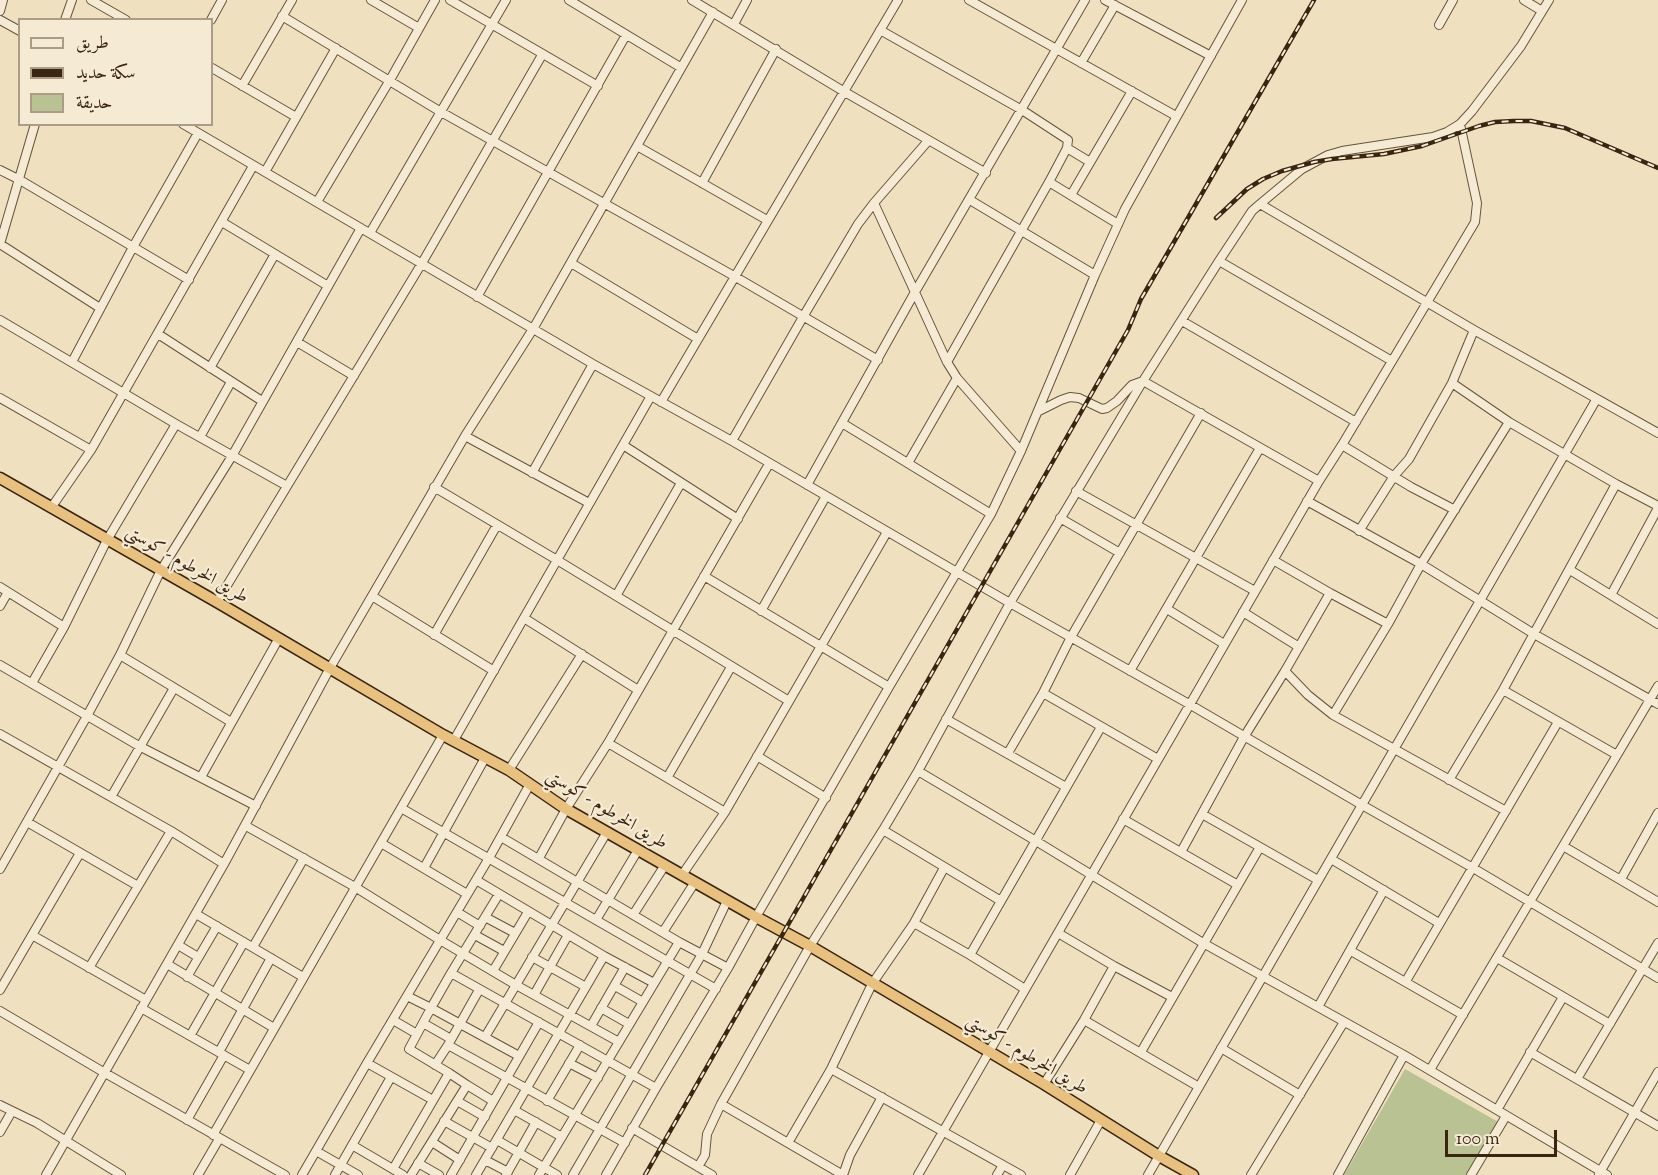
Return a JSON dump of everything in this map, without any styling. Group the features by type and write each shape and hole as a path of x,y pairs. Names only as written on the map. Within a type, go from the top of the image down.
{"highway":[{"name":"طريق الخرطوم - كوستي","path":"0,479 217,602 443,735 509,770 566,808 810,946 1193,1175"}],"street":[{"path":"0,10 3,0"},
{"path":"66,18 72,0"},
{"path":"91,0 122,18"},
{"path":"212,18 222,0"},
{"path":"242,86 292,0"},
{"path":"371,0 419,28"},
{"path":"317,202 435,0"},
{"path":"450,0 597,86"},
{"path":"370,233 506,0"},
{"path":"569,0 681,67"},
{"path":"692,0 843,91 986,173"},
{"path":"734,24 747,0"},
{"path":"661,402 898,0"},
{"path":"969,0 1176,116"},
{"path":"807,485 915,292 1085,0"},
{"path":"1105,0 1211,56"},
{"path":"606,1175 991,514 1039,411 1118,224 1242,0"},
{"path":"1439,25 1454,0"},
{"path":"1524,0 1542,11"},
{"path":"698,1167 705,1155 707,1134 721,1104 810,946 918,771 1010,603 1076,491 1143,381 1252,212 1302,169 1328,155 1433,137 1460,124 1521,46 1549,0"},
{"path":"1081,63 1115,5"},
{"path":"46,1175 246,826 330,668 465,435 533,329 713,12"},
{"path":"282,16 441,112 735,276 878,360"},
{"path":"0,20 18,30"},
{"path":"880,30 1022,110 1067,138 1068,142 1049,182 947,362"},
{"path":"477,297 626,35"},
{"path":"265,172 336,48"},
{"path":"702,183 776,49"},
{"path":"217,602 422,263 543,55"},
{"path":"213,69 296,117"},
{"path":"1071,195 1132,91"},
{"path":"918,1175 1307,501 1475,222 1477,203 1460,124"},
{"path":"34,126 0,244 100,308"},
{"path":"186,126 593,364 732,441 956,572 1190,704 1658,978"},
{"path":"72,362 198,133"},
{"path":"732,441 858,224 928,141"},
{"path":"637,146 767,220"},
{"path":"1067,148 1090,162"},
{"path":"51,507 91,450 253,166"},
{"path":"0,170 189,280"},
{"path":"1049,182 1118,224"},
{"path":"970,200 1095,274"},
{"path":"874,203 947,362 957,378 1021,451"},
{"path":"1260,204 1474,330 1658,433"},
{"path":"222,222 328,286"},
{"path":"0,869 120,655 161,570 232,456 361,228"},
{"path":"210,368 275,254"},
{"path":"1219,261 1392,361"},
{"path":"571,263 698,339"},
{"path":"0,320 176,424 287,486"},
{"path":"1182,321 1356,422"},
{"path":"1359,531 1394,476 1409,459 1452,383 1474,330"},
{"path":"158,334 262,401"},
{"path":"297,342 354,376"},
{"path":"532,473 593,364"},
{"path":"908,463 957,378"},
{"path":"1039,411 1070,397 1079,398 1102,409 1107,408 1132,385 1143,381 1319,481"},
{"path":"200,436 231,382"},
{"path":"1452,383 1509,422 1658,507 1611,595"},
{"path":"454,740 651,396"},
{"path":"0,398 91,450"},
{"path":"1148,1175 1596,400"},
{"path":"1008,753 1043,693 1071,637 1201,413"},
{"path":"1333,715 1421,564 1509,422"},
{"path":"842,423 991,514"},
{"path":"32,683 64,627 107,540 176,424"},
{"path":"465,435 589,503"},
{"path":"623,444 738,519"},
{"path":"1342,445 1455,510"},
{"path":"1130,671 1260,448"},
{"path":"538,858 566,808 608,743 769,464"},
{"path":"616,596 681,483"},
{"path":"1449,780 1503,690 1616,484"},
{"path":"434,488 789,701"},
{"path":"1076,491 1255,591"},
{"path":"761,611 826,496"},
{"path":"1307,501 1421,564 1534,634 1658,704"},
{"path":"1060,518 1120,553"},
{"path":"434,635 497,525"},
{"path":"682,875 725,812 887,532"},
{"path":"1273,560 1388,624"},
{"path":"1570,570 1658,624"},
{"path":"704,576 889,687"},
{"path":"0,586 64,627"},
{"path":"0,606 8,592"},
{"path":"1181,852 1244,737 1330,593"},
{"path":"372,596 494,671"},
{"path":"1167,609 1224,644"},
{"path":"1243,612 1299,646"},
{"path":"524,618 638,690"},
{"path":"201,777 279,638"},
{"path":"509,770 582,654"},
{"path":"120,655 231,723"},
{"path":"0,665 139,746 256,806"},
{"path":"668,778 731,667"},
{"path":"1285,671 1308,695 1333,715 1506,811"},
{"path":"1430,1070 1658,686"},
{"path":"111,797 174,688"},
{"path":"1503,690 1617,755"},
{"path":"1043,693 1158,759"},
{"path":"946,719 1066,787"},
{"path":"1406,981 1558,722"},
{"path":"970,955 1101,727"},
{"path":"198,1175 249,1070 443,735"},
{"path":"1,738 111,797 224,864"},
{"path":"608,743 725,812"},
{"path":"757,756 826,798"},
{"path":"424,868 485,758"},
{"path":"918,771 1203,943 1430,1070 1602,1174 1658,1072"},
{"path":"302,1175 489,858 530,784"},
{"path":"401,808 716,989"},
{"path":"1621,879 1658,813"},
{"path":"1202,814 1318,880"},
{"path":"1123,819 1238,885"},
{"path":"27,822 138,886"},
{"path":"246,826 355,887 516,985 619,1042"},
{"path":"883,830 1001,901"},
{"path":"89,968 171,831"},
{"path":"485,1037 607,832"},
{"path":"501,837 679,942 728,968"},
{"path":"381,843 467,894"},
{"path":"1563,846 1658,902"},
{"path":"1141,1052 1260,847"},
{"path":"596,920 638,850"},
{"path":"0,990 80,854"},
{"path":"253,947 304,858"},
{"path":"1331,859 1440,923"},
{"path":"633,915 665,865"},
{"path":"788,1143 831,1069 872,984 914,923 944,868"},
{"path":"476,880 654,983"},
{"path":"663,932 695,882"},
{"path":"1318,1007 1384,890"},
{"path":"494,1101 409,1049 451,973 499,894"},
{"path":"573,1175 702,954 727,901"},
{"path":"457,912 480,926"},
{"path":"493,971 528,912"},
{"path":"196,914 303,977"},
{"path":"485,917 514,933"},
{"path":"914,923 1025,989"},
{"path":"187,977 217,926"},
{"path":"1058,933 1172,997"},
{"path":"32,935 146,1000"},
{"path":"475,935 504,951"},
{"path":"534,994 568,935"},
{"path":"190,1036 244,942"},
{"path":"539,1175 679,942"},
{"path":"1577,1079 1658,943"},
{"path":"178,945 198,957"},
{"path":"1351,951 1463,1015"},
{"path":"476,1175 604,956"},
{"path":"532,957 586,987"},
{"path":"187,1120 271,958"},
{"path":"1497,958 1610,1024"},
{"path":"167,964 274,1028"},
{"path":"1044,1084 1114,966"},
{"path":"591,1026 625,967"},
{"path":"451,973 656,1088"},
{"path":"615,986 643,1002"},
{"path":"435,1065 479,990"},
{"path":"407,996 519,1056"},
{"path":"1497,1110 1563,997"},
{"path":"141,1008 249,1070"},
{"path":"601,1008 629,1024"},
{"path":"0,1011 285,1175"},
{"path":"393,1020 417,1034"},
{"path":"1084,1020 1199,1087"},
{"path":"451,1175 539,1022"},
{"path":"1251,1175 1344,1022"},
{"path":"423,1023 507,1078 625,1143"},
{"path":"547,1101 580,1045"},
{"path":"1221,1048 1300,1095"},
{"path":"1530,1052 1658,1126"},
{"path":"1338,1175 1404,1055"},
{"path":"367,1063 433,1101"},
{"path":"569,1063 598,1078"},
{"path":"831,1069 1021,1175"},
{"path":"393,1169 449,1074"},
{"path":"335,1175 391,1077"},
{"path":"411,1175 467,1084"},
{"path":"721,1104 843,1175 850,1155 882,1097"},
{"path":"457,1101 485,1117"},
{"path":"0,1105 37,1123 120,1175"},
{"path":"514,1110 562,1137"},
{"path":"0,1132 12,1111"},
{"path":"1471,1175 1506,1116"},
{"path":"1070,1175 1101,1120"},
{"path":"444,1121 492,1149"},
{"path":"485,1160 507,1174 536,1122"},
{"path":"632,1128 712,1175"},
{"path":"497,1140 557,1175"},
{"path":"432,1142 460,1160"},
{"path":"352,1145 403,1175"},
{"path":"316,1151 358,1175"},
{"path":"418,1163 439,1175"},
{"path":"997,1175 1003,1165"},
{"path":"266,1175 270,1167"}],"green space":[{"path":"1405,1069 1500,1123 1470,1175 1344,1175"}],"railway":[{"path":"645,1175 1128,330 1141,299 1314,0"},
{"path":"1216,218 1247,189 1282,171 1314,162 1384,154 1422,146 1495,122 1531,121 1565,128 1658,168"}]}
